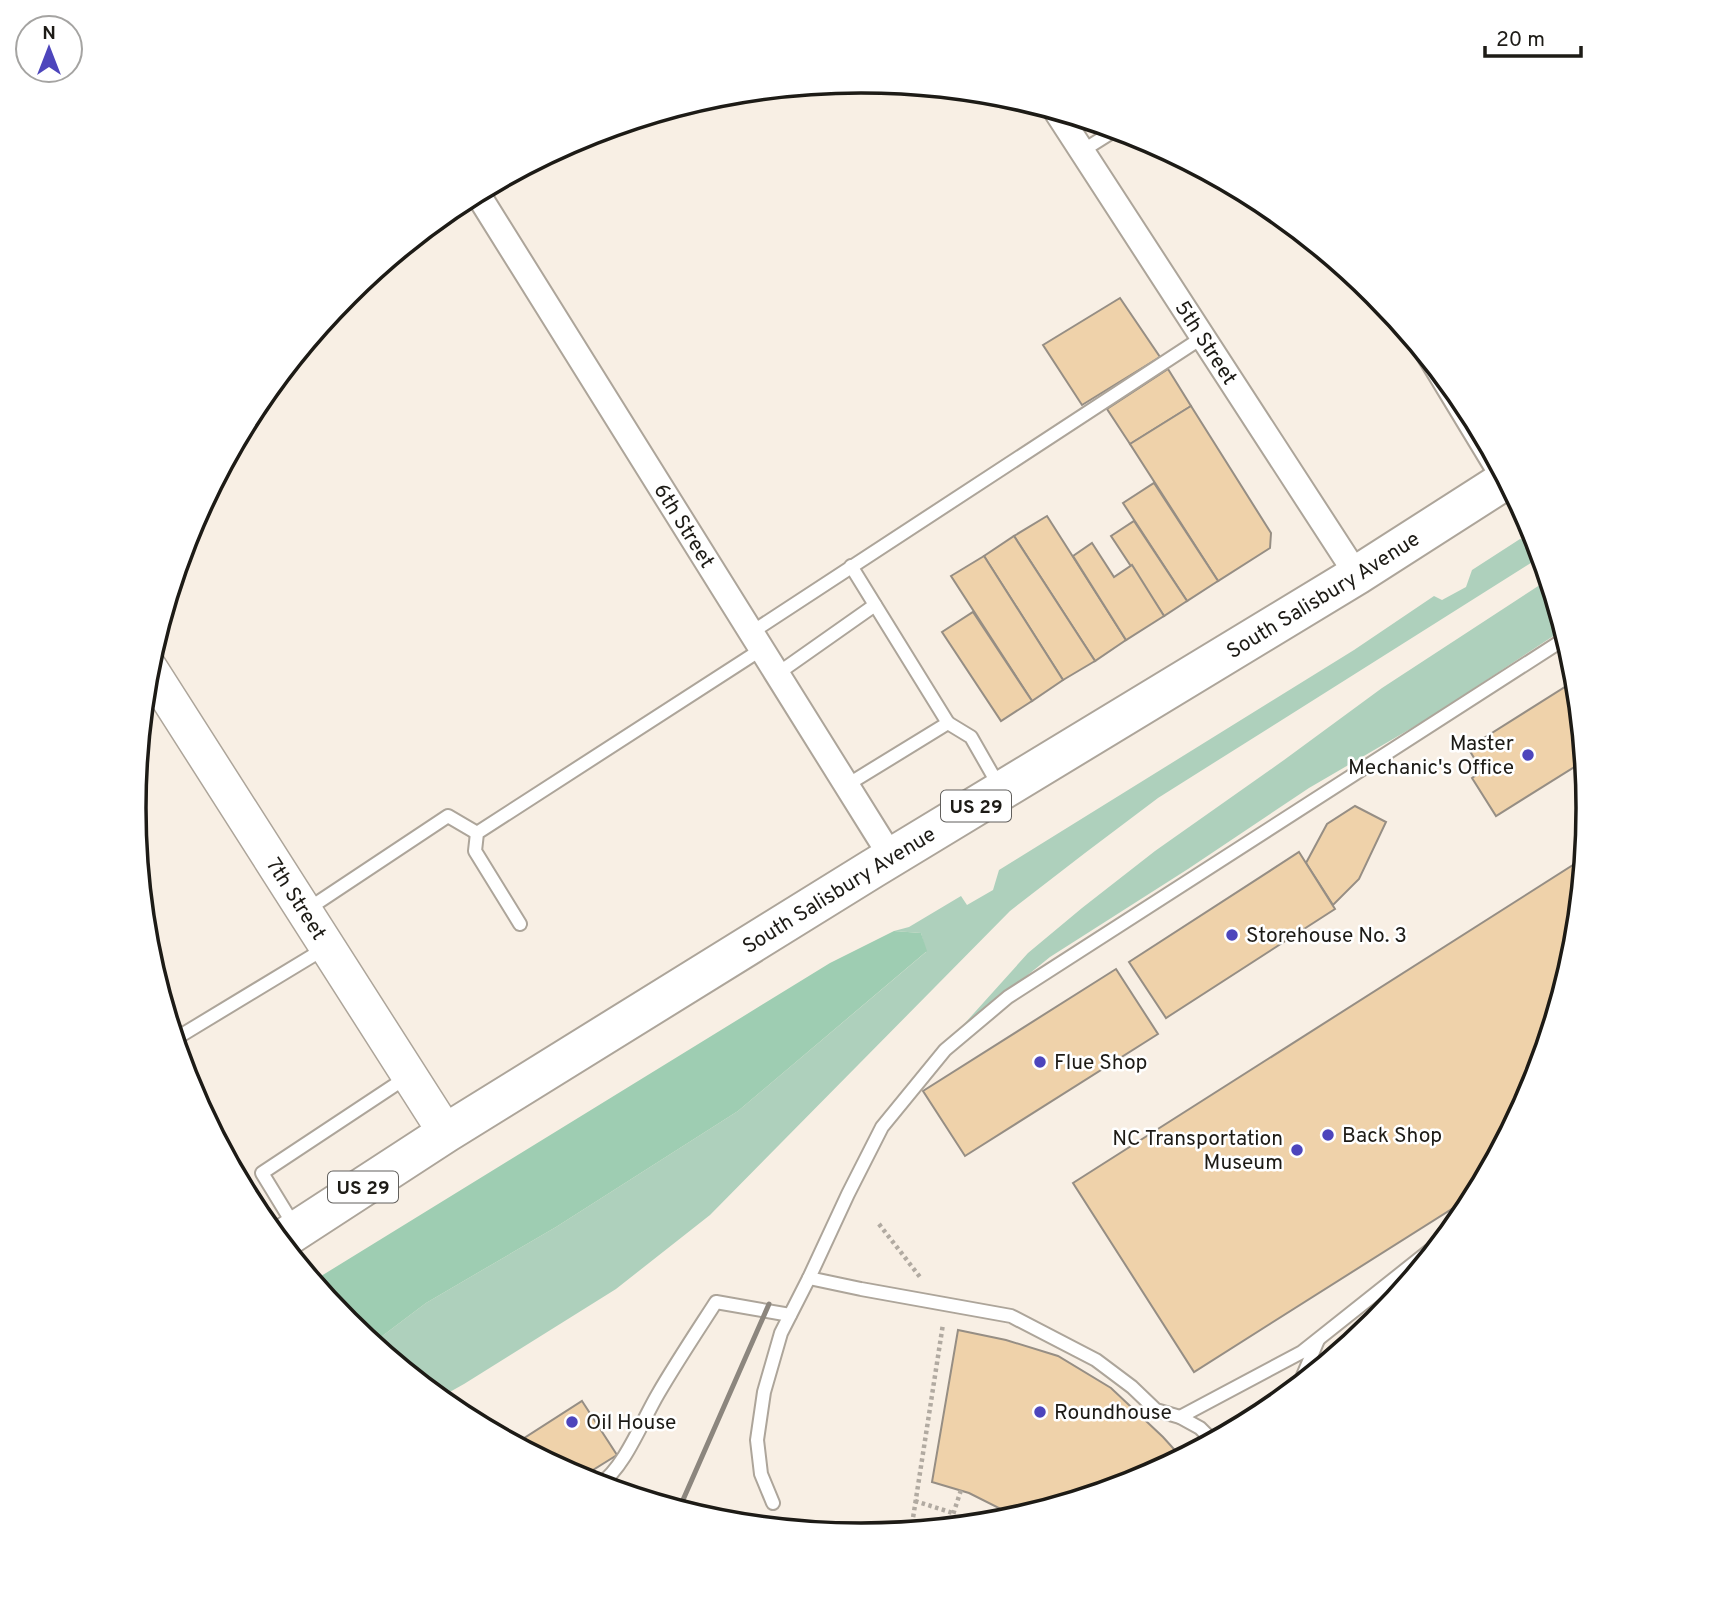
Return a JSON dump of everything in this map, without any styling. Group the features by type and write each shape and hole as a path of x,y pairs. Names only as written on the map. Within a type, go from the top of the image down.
{"main road":[{"name":"South Salisbury Avenue","path":"289,1236 446,1133 1357,575 1499,484"}],"street":[{"name":"5th Street","path":"1064,122 1357,575"},
{"name":"6th Street","path":"483,202 892,858"},
{"name":"7th Street","path":"158,681 446,1133"}],"lane":[{"path":"1082,151 1105,136"},
{"path":"520,924 475,851 477,833 757,641 851,566 1203,337"},
{"path":"851,566 948,723 971,737 1002,790"},
{"path":"777,674 875,605"},
{"path":"773,1503 761,1474 757,1440 764,1392 781,1333 882,1128 945,1050 1008,998 1557,644"},
{"path":"847,785 948,723"},
{"path":"304,911 448,816 477,833"},
{"path":"183,1034 327,947"},
{"path":"289,1236 262,1173 409,1076"},
{"path":"809,1278 1011,1316 1096,1360 1132,1387 1156,1410 1180,1417 1200,1427 1206,1434"},
{"path":"1180,1417 1302,1352 1395,1284"},
{"path":"609,1476 627,1452 658,1393 716,1302 790,1315"},
{"path":"1306,1368 1318,1339"}],"path":[{"path":"879,1224 941,1302 943,1321 912,1522"},
{"path":"952,1517 961,1490"},
{"path":"915,1501 953,1513"}],"green space":[{"path":"1520,539 1524,540 1533,562 1158,798 1010,911 710,1215 616,1289 449,1392 381,1337 426,1303 556,1227 738,1111 926,952 921,933 894,931 909,927 961,896 967,905 993,890 999,870 1354,650 1434,596 1442,600 1466,587 1472,570"},
{"path":"1541,584 1555,635 1429,718 1309,788 1050,957 957,1032 1028,953 1082,908 1155,851 1382,688"},
{"path":"894,931 921,933 927,951 738,1111 556,1227 426,1303 381,1337 321,1276 830,963"}],"building":[{"path":"1120,298 1160,357 1082,405 1043,345"},
{"path":"1168,369 1191,406 1130,444 1107,409"},
{"path":"1191,406 1271,533 1270,548 1218,581 1130,444"},
{"path":"1154,483 1218,581 1187,601 1123,503"},
{"path":"1047,516 1126,640 1095,661 1014,536"},
{"path":"1134,521 1187,601 1164,616 1111,536"},
{"path":"1014,536 1095,661 1063,680 984,556"},
{"path":"1092,543 1114,577 1132,565 1164,616 1126,640 1073,556"},
{"path":"984,556 1063,680 1032,701 951,576"},
{"path":"973,612 1032,701 1001,721 942,632"},
{"name":"Master Mechanic's Office","path":"1566,686 1575,766 1496,816 1472,778 1482,771 1468,748"},
{"path":"1355,806 1386,822 1359,879 1333,905 1306,863 1327,824"},
{"name":"Storehouse No. 3","path":"1299,852 1335,909 1166,1018 1129,962"},
{"name":"Back Shop","path":"1574,864 1563,948 1539,1038 1503,1124 1481,1166 1454,1207 1194,1372 1073,1183"},
{"name":"Flue Shop","path":"1116,969 1158,1034 965,1156 923,1091"},
{"name":"Roundhouse","path":"958,1330 1006,1340 1058,1356 1111,1388 1175,1450 1091,1485 1002,1510 969,1493 932,1482"},
{"name":"Oil House","path":"582,1401 617,1455 592,1470 524,1438"}],"railway":[{"path":"683,1501 769,1304"}],"place":[{"name":"Master Mechanic's Office","path":"1528,755"},
{"name":"Storehouse No. 3","path":"1232,935"},
{"name":"Flue Shop","path":"1040,1062"},
{"name":"Back Shop","path":"1328,1135"},
{"name":"NC Transportation Museum","path":"1297,1150"},
{"name":"Roundhouse","path":"1040,1412"},
{"name":"Oil House","path":"572,1422"}]}
